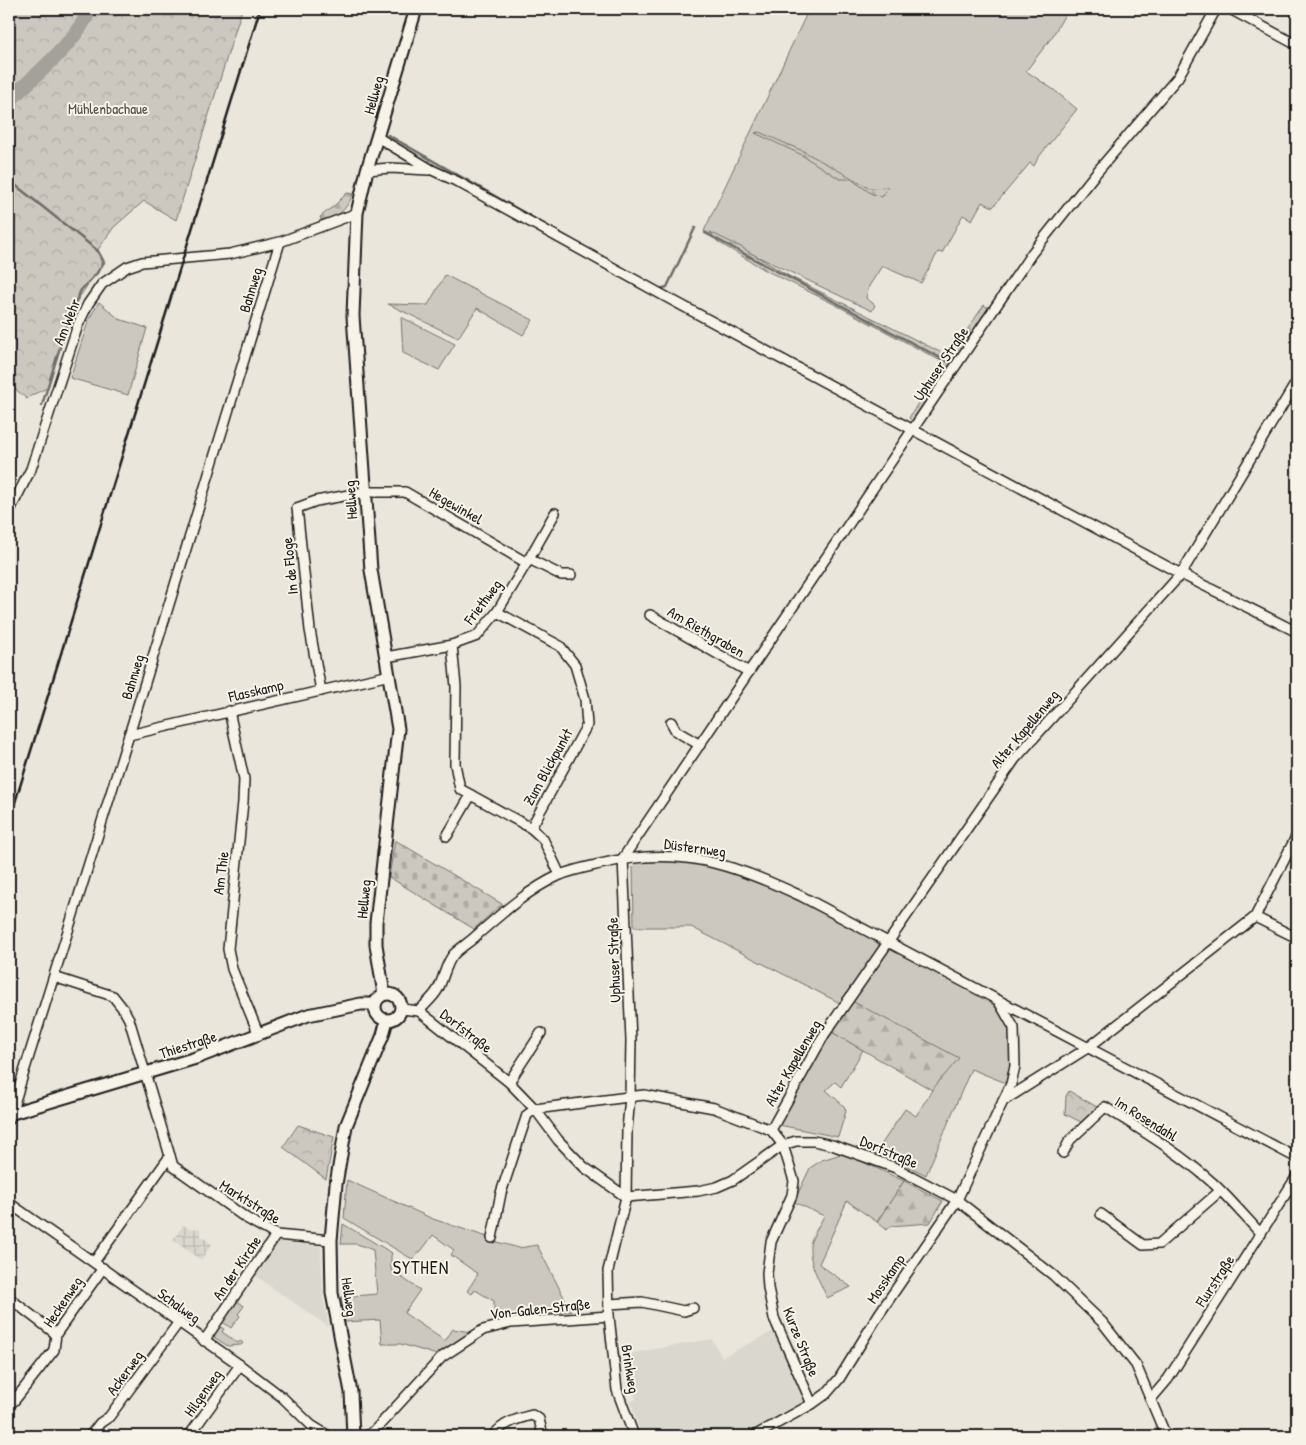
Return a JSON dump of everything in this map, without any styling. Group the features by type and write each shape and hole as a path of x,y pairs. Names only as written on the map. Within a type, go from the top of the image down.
{"street":[{"name":"Hellweg","path":"384,994 376,945 376,924 398,729 371,570 353,316 357,213 367,170 416,9"},
{"name":"Uphuser Straße","path":"626,1197 631,1040 623,858 1032,253 1096,173 1178,77 1216,9"},
{"path":"1230,9 1297,45"},
{"path":"377,137 432,170 456,181 676,303 914,429 1181,574 1297,632"},
{"path":"367,170 390,168 432,170"},
{"name":"Am Wehr","path":"9,512 31,469 78,325 88,304 102,284 127,267 142,262 230,254 280,242 357,213"},
{"name":"Bahnweg","path":"10,1116 280,242"},
{"name":"Alter Kapellenweg","path":"771,1130 824,1035 1015,759 1181,574 1297,382"},
{"name":"Hegewinkel","path":"365,492 404,492 528,561"},
{"name":"In de Floge","path":"321,691 310,630 297,508 316,501 365,492"},
{"name":"Friethweg","path":"386,657 452,645 477,636 497,612 555,512"},
{"path":"528,561 561,574 571,575"},
{"name":"Zum Blickpunkt","path":"497,612 560,646 574,665 585,699 587,724 530,828"},
{"name":"Am Riethgraben","path":"650,615 749,672"},
{"name":"Zum Blickpunkt","path":"452,645 456,687 455,764 460,789 530,828 543,838 560,876"},
{"name":"Flasskamp","path":"129,735 390,675"},
{"name":"Am Thie","path":"229,711 244,780 228,949 232,969 259,1035"},
{"path":"671,722 676,731 700,745"},
{"path":"447,836 471,795"},
{"path":"1002,1102 1089,1047 1255,917 1297,835"},
{"name":"Düsternweg","path":"419,1011 438,990 452,956 502,913 532,891 560,876 623,858 657,855 683,857 733,867 801,896 1297,1158"},
{"path":"1255,917 1297,938"},
{"name":"Marktstraße","path":"54,976 113,996 124,1010 129,1019 173,1166 246,1218 276,1235 331,1240"},
{"path":"388,993 397,996 402,1008 396,1017 387,1020 377,1015 375,1004 378,998 384,994 388,993"},
{"name":"Mosskamp","path":"754,1436 812,1404 826,1394 839,1379 879,1314 957,1200 1011,1084 1016,1066 1014,1028 998,1000"},
{"name":"Thiestraße","path":"10,1116 212,1053 313,1014 361,1004 375,1004"},
{"name":"Dorfstraße","path":"402,1008 419,1011 510,1082 584,1168 626,1197 698,1191 717,1187 733,1180 782,1145 796,1141 814,1141 832,1145 896,1168 957,1200 1053,1275 1102,1322 1136,1365 1152,1399 1166,1436"},
{"name":"Hellweg","path":"352,1436 351,1392 332,1293 331,1240 338,1174 346,1126 383,1035 387,1020"},
{"path":"510,1082 541,1034"},
{"name":"Alter Kapellenweg","path":"535,1109 644,1095 714,1108 771,1130 782,1145"},
{"name":"Im Rosendahl","path":"1063,1153 1070,1140 1105,1107 1187,1162 1220,1191 1261,1234"},
{"path":"492,1238 501,1193 527,1115 535,1109"},
{"name":"Kurze Straße","path":"782,1145 794,1182 792,1195 771,1242 767,1273 768,1288 777,1326 812,1404"},
{"path":"94,1262 170,1156"},
{"name":"Flurstraße","path":"1152,1399 1168,1379 1297,1176"},
{"path":"1101,1214 1143,1245 1159,1244 1220,1191"},
{"name":"Brinkweg","path":"626,1197 608,1271 609,1316 617,1390 634,1436"},
{"name":"Schalweg","path":"9,1203 240,1365 282,1397 311,1424 329,1436"},
{"name":"An der Kirche","path":"204,1340 276,1235"},
{"name":"Heckenweg","path":"12,1399 54,1350 56,1334 103,1268"},
{"path":"9,1298 56,1334"},
{"path":"609,1304 642,1302 684,1311 694,1308"},
{"name":"Von-Galen-Straße","path":"367,1436 374,1431 442,1357 483,1330 511,1324 609,1316"},
{"name":"Ackerweg","path":"90,1436 100,1422 110,1417 179,1322"},
{"name":"Hilgenweg","path":"189,1436 240,1365"},
{"path":"493,1436 504,1425 532,1415 539,1419 544,1436"}],"shaded area":[{"path":"183,1225 190,1229 198,1228 201,1230 201,1236 212,1244 201,1260 173,1240"},
{"path":"276,1242 321,1246 323,1298 329,1327 254,1275"},
{"path":"774,1331 805,1398 802,1406 746,1436 641,1436 631,1402 636,1399 623,1356 712,1339 722,1357"}],"green space":[{"name":"Mühlenbachaue","path":"9,9 242,9 176,220 144,201 114,227 97,251 101,266 70,314 48,387 27,399 9,384"},
{"path":"809,9 1068,9 1052,37 1026,71 1077,109 1038,158 1034,166 1030,163 993,207 982,202 972,220 963,215 942,253 938,252 921,283 882,266 869,286 866,298 875,305 872,311 704,231"},
{"path":"759,132 803,151 870,188 888,187 882,197 872,194 851,179 840,179 800,154 755,133"},
{"path":"430,159 572,239 570,242 446,173 428,162"},
{"path":"347,193 353,194 344,209 337,215 321,220 320,217"},
{"path":"710,232 741,247 789,276 942,353 955,348 984,305 990,309 944,372 912,421 909,418 943,362 767,271 718,242"},
{"path":"445,275 533,320 523,335 477,308 458,338 388,304 428,305"},
{"path":"99,302 119,319 147,328 128,395 70,378 89,319"},
{"path":"401,317 455,344 439,370 403,353"},
{"path":"395,840 502,904 474,929 389,877"},
{"path":"639,860 697,862 744,874 790,894 877,941 879,947 840,1003 691,927 634,927 633,867"},
{"path":"892,949 987,999 1003,1017 1008,1027 1012,1048 1006,1083 971,1069 926,1175 877,1151 905,1109 916,1116 932,1090 852,1001 885,951"},
{"path":"852,1001 959,1058 932,1090 830,1031"},
{"path":"830,1031 863,1050 841,1087 835,1082 826,1090 844,1106 846,1111 838,1137 779,1125"},
{"path":"1069,1091 1097,1107 1081,1122 1065,1114 1066,1096"},
{"path":"298,1125 334,1137 326,1179 283,1147"},
{"path":"844,1153 904,1181 877,1222 847,1201 819,1264 851,1287 827,1298 814,1270 810,1256 812,1238 824,1216 794,1202 810,1168 822,1160"},
{"path":"347,1180 433,1219 497,1242 519,1248 537,1245 571,1311 498,1318 494,1310 494,1301 475,1290 472,1294 467,1291 478,1274 451,1255 454,1250 433,1235 422,1250 412,1259 344,1218"},
{"path":"904,1181 943,1201 930,1223 891,1226 887,1230 877,1222"},
{"path":"343,1224 392,1253 391,1270 420,1290 404,1313 445,1341 453,1329 470,1332 437,1355 401,1344 382,1344 380,1320 345,1322 341,1297 377,1294 373,1250 357,1244 341,1244"},
{"path":"236,1300 244,1306 238,1314 240,1316 231,1328 221,1321"},
{"path":"219,1326 224,1329 222,1332 238,1343 240,1341 243,1343 241,1345 228,1346 215,1338 214,1332"}],"waterway":[{"path":"9,101 65,46 84,22 90,9"},
{"path":"388,135 554,230"},
{"path":"9,180 98,251 104,262 97,273 81,290 71,312 42,405"},
{"path":"659,289 667,287 695,228"},
{"path":"705,233 948,362"}],"railway":[{"path":"9,822 260,9"}],"district":[{"name":"SYTHEN","path":"421,1268"}]}
